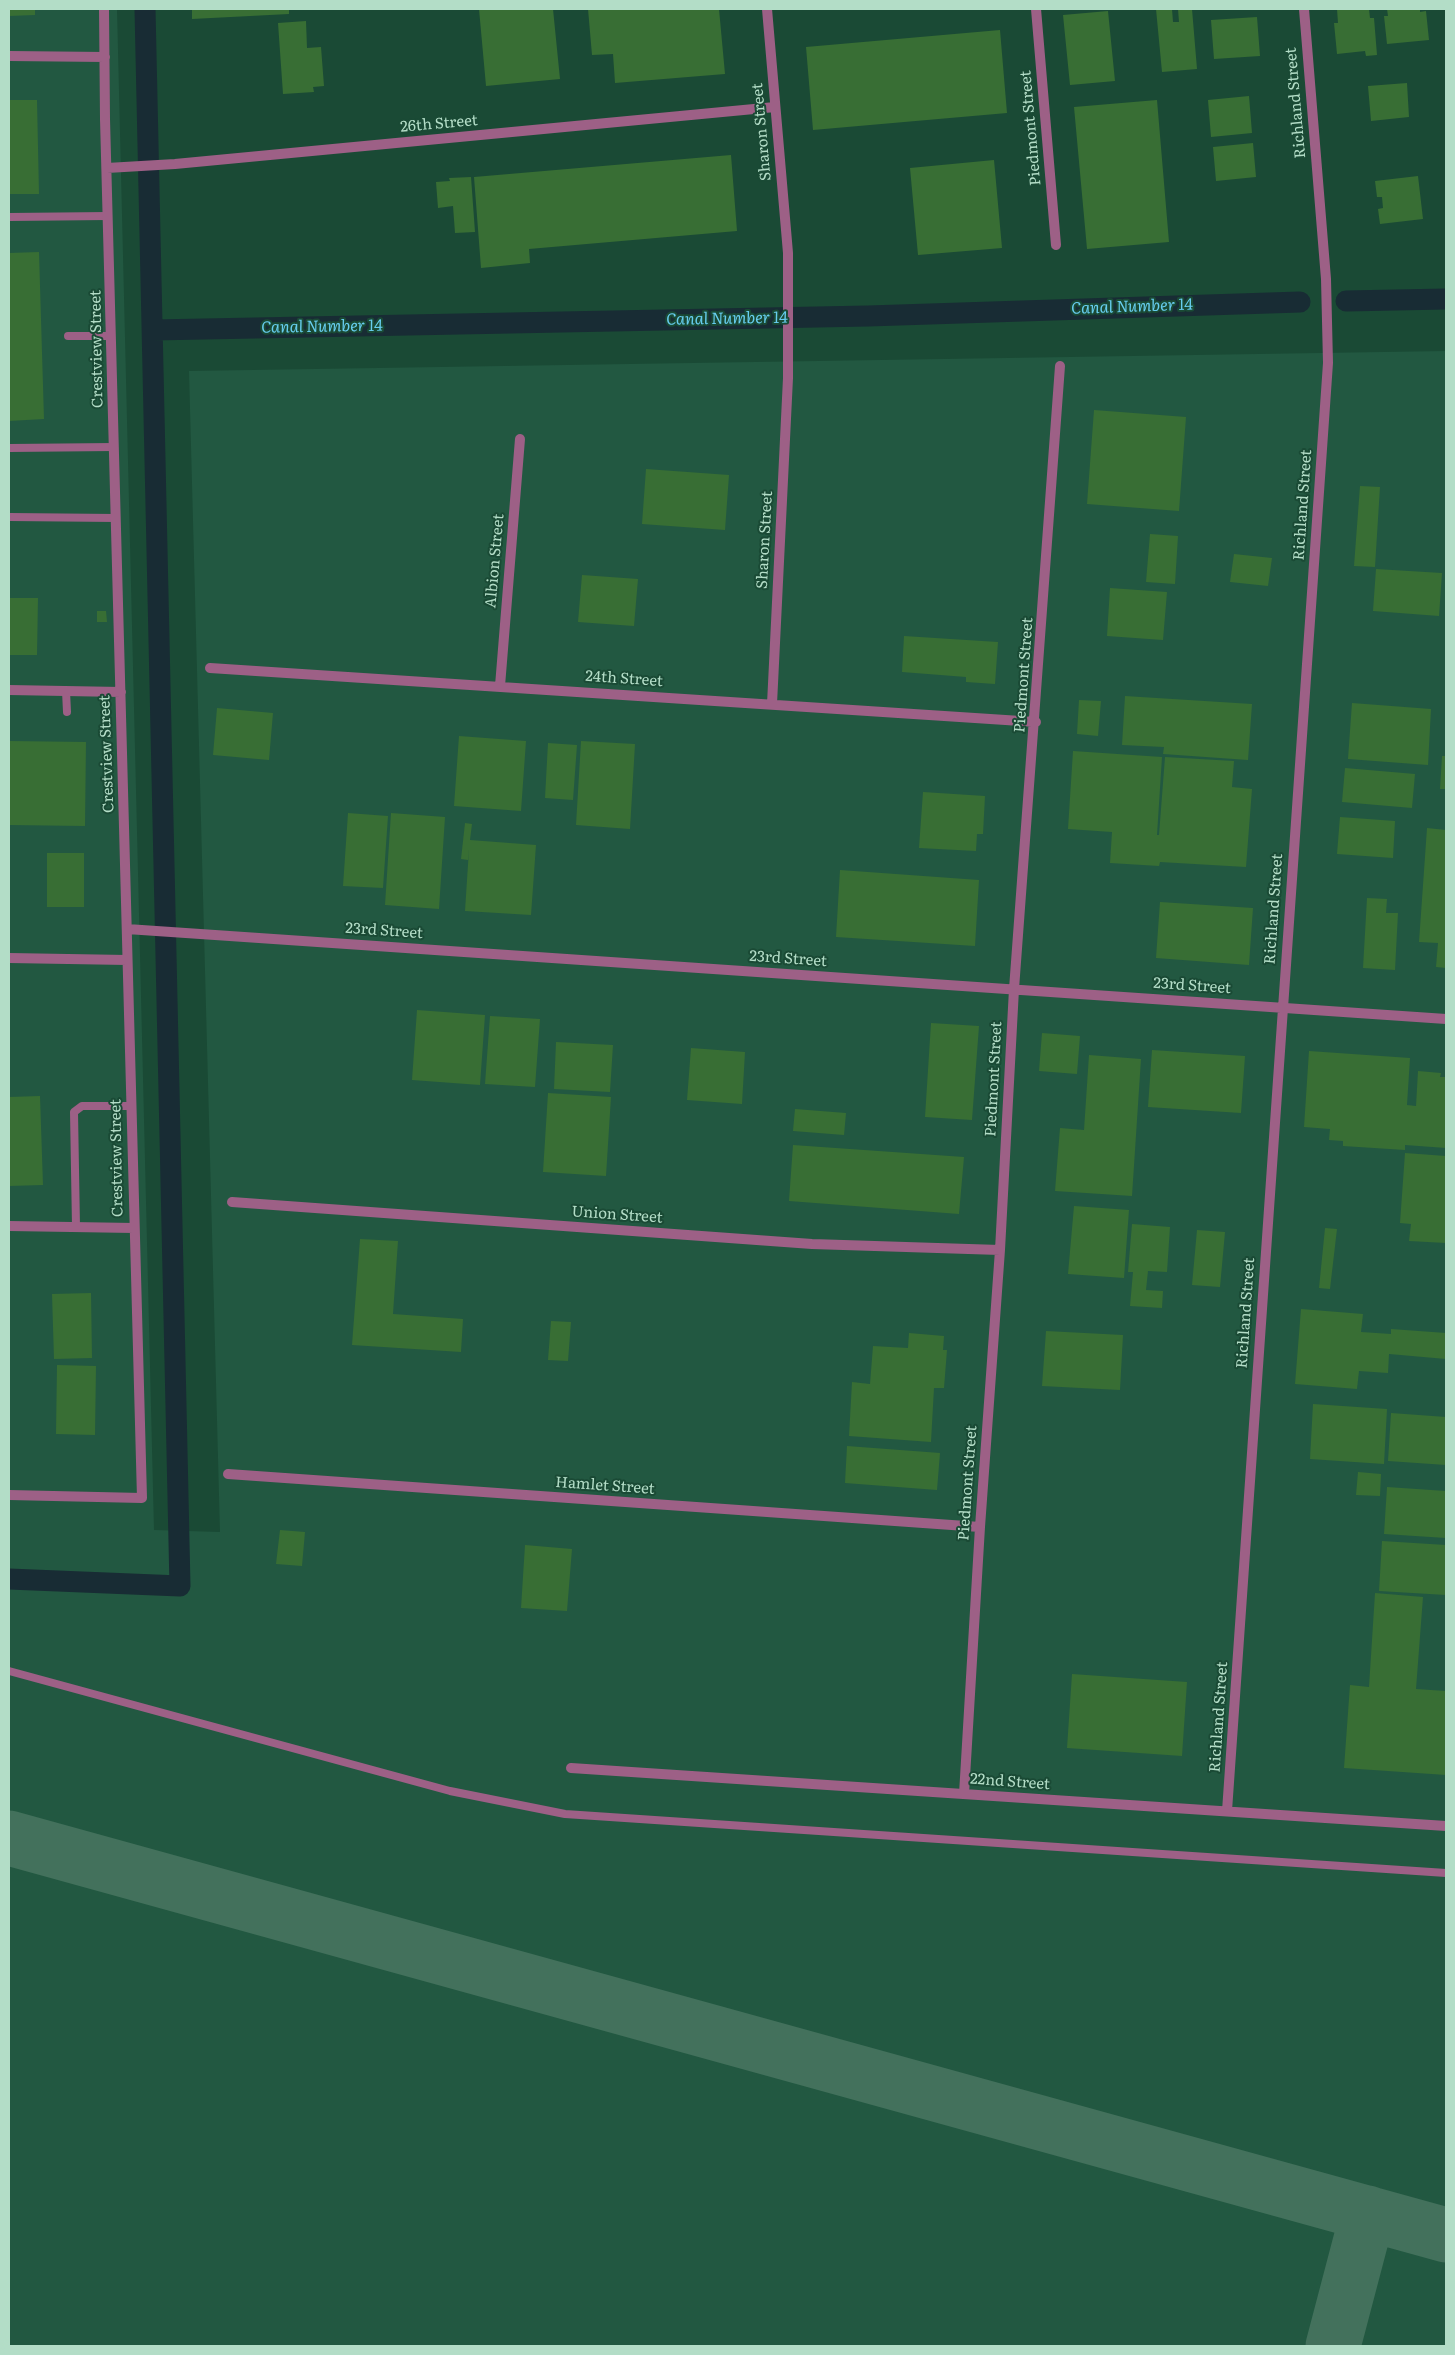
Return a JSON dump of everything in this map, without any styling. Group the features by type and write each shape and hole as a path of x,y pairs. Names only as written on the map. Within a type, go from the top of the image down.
{"street":[{"name":"Crestview Street","path":"9,1495 142,1498 104,9"},
{"name":"Sharon Street","path":"767,9 788,253 788,378 772,704"},
{"name":"Piedmont Street","path":"1036,9 1056,245"},
{"name":"Richland Street","path":"1228,1811 1282,1007 1328,363 1326,279 1304,9"},
{"path":"9,56 105,58"},
{"name":"26th Street","path":"107,168 175,164 775,107"},
{"name":"Piedmont Street","path":"964,1794 980,1527 1000,1250 1014,989 1036,722 1060,366"},
{"name":"Albion Street","path":"500,686 520,439"},
{"name":"24th Street","path":"210,668 1036,722"},
{"path":"9,690 120,692"},
{"name":"23rd Street","path":"127,929 1446,1019"},
{"path":"9,958 127,960"},
{"name":"Union Street","path":"232,1202 812,1244 1000,1250"},
{"path":"9,1226 134,1228"},
{"name":"Hamlet Street","path":"228,1474 980,1527"},
{"name":"22nd Street","path":"571,1768 1446,1826"}],"lane":[{"path":"9,217 108,216"},
{"path":"68,336 111,336"},
{"path":"9,448 114,447"},
{"path":"9,517 116,518"},
{"path":"66,691 67,712"},
{"path":"76,1227 74,1112 82,1106 131,1106"},
{"path":"9,1671 450,1791 565,1814 1446,1873"}],"shaded area":[{"path":"9,9 117,9 154,1530 220,1532 189,371 1446,351 1446,2346 9,2346"}],"building":[{"path":"9,9 35,9 35,15 9,16"},
{"path":"192,9 289,9 289,14 192,19"},
{"path":"479,9 553,9 560,79 486,86"},
{"path":"588,9 719,9 725,74 615,83 613,54 592,55"},
{"path":"1156,9 1172,9 1173,22 1179,22 1178,9 1192,9 1197,69 1162,72"},
{"path":"1337,9 1369,9 1370,18 1374,18 1377,55 1366,56 1365,51 1337,54 1334,23 1338,23"},
{"path":"1387,9 1420,9 1420,12 1426,11 1429,40 1387,44 1384,16 1388,16"},
{"path":"1108,11 1115,81 1070,85 1063,15"},
{"path":"1257,17 1260,56 1214,59 1211,20"},
{"path":"306,21 307,48 321,47 324,86 313,87 314,92 283,94 278,23"},
{"path":"1000,30 1007,113 813,130 806,47"},
{"path":"1407,83 1409,117 1371,121 1368,86"},
{"path":"1249,96 1252,133 1211,137 1208,100"},
{"path":"9,100 37,100 39,194 9,194"},
{"path":"1157,100 1169,242 1087,249 1074,107"},
{"path":"1253,143 1256,177 1216,181 1213,147"},
{"path":"731,155 737,231 529,249 530,263 481,268 474,177"},
{"path":"994,160 1002,248 918,255 910,168"},
{"path":"1418,176 1423,219 1380,224 1378,209 1383,208 1382,197 1377,197 1375,181"},
{"path":"471,177 475,232 455,233 453,206 438,208 436,182 450,181 449,178"},
{"path":"39,252 44,419 9,421 9,253"},
{"path":"1094,410 1186,417 1179,511 1087,504"},
{"path":"646,469 729,475 725,530 642,524"},
{"path":"1360,486 1380,487 1375,567 1354,566"},
{"path":"1150,534 1178,536 1175,584 1146,582"},
{"path":"1234,554 1272,558 1268,586 1230,582"},
{"path":"1376,569 1442,573 1439,616 1373,611"},
{"path":"582,575 638,579 634,626 578,622"},
{"path":"1110,588 1167,592 1163,640 1107,636"},
{"path":"9,598 38,598 37,655 9,655"},
{"path":"97,611 106,611 107,622 97,622"},
{"path":"904,636 998,642 995,684 966,682 966,677 902,672"},
{"path":"1125,696 1252,704 1248,760 1163,754 1164,747 1122,745"},
{"path":"1079,700 1101,701 1098,736 1077,734"},
{"path":"1352,703 1431,709 1428,765 1348,759"},
{"path":"217,708 273,713 269,760 213,755"},
{"path":"459,736 526,741 521,811 454,806"},
{"path":"9,741 86,742 85,826 9,825"},
{"path":"581,741 635,744 630,829 576,825"},
{"path":"548,743 577,745 573,800 545,798"},
{"path":"1073,751 1162,757 1157,835 1159,835 1165,757 1234,761 1232,787 1252,789 1246,867 1160,862 1159,866 1110,863 1112,832 1068,829"},
{"path":"1442,756 1446,756 1446,789 1440,789"},
{"path":"1345,768 1415,774 1412,808 1342,802"},
{"path":"923,792 985,796 983,834 977,834 976,851 919,848"},
{"path":"348,813 388,816 383,888 343,886"},
{"path":"391,813 445,817 439,909 385,905"},
{"path":"1340,817 1395,821 1393,858 1337,854"},
{"path":"465,823 472,824 470,840 536,845 531,915 465,911 469,849 468,860 461,859"},
{"path":"1427,828 1446,830 1446,968 1436,967 1438,943 1419,942"},
{"path":"47,853 84,853 84,907 47,907"},
{"path":"840,870 979,880 975,946 836,937"},
{"path":"1367,898 1387,899 1386,913 1398,913 1395,970 1363,968"},
{"path":"1160,902 1253,908 1249,965 1156,958"},
{"path":"417,1010 485,1015 480,1085 412,1080"},
{"path":"490,1016 540,1019 535,1087 485,1084"},
{"path":"931,1023 979,1026 972,1120 925,1117"},
{"path":"1042,1033 1080,1036 1077,1074 1039,1071"},
{"path":"556,1042 613,1045 610,1092 554,1089"},
{"path":"691,1048 745,1052 742,1104 687,1100"},
{"path":"1152,1050 1245,1056 1241,1113 1148,1107"},
{"path":"1309,1051 1410,1058 1407,1105 1416,1106 1418,1071 1441,1073 1440,1077 1446,1077 1446,1148 1405,1145 1405,1150 1343,1146 1343,1141 1329,1140 1330,1129 1304,1127"},
{"path":"1089,1055 1141,1059 1132,1196 1055,1191 1060,1128 1084,1130"},
{"path":"548,1093 611,1097 606,1176 543,1172"},
{"path":"40,1096 43,1185 9,1186 9,1097"},
{"path":"795,1109 846,1113 844,1135 793,1131"},
{"path":"793,1145 964,1157 959,1214 789,1201"},
{"path":"1405,1153 1446,1156 1446,1243 1409,1241 1411,1224 1400,1223"},
{"path":"1074,1206 1129,1210 1124,1278 1068,1274"},
{"path":"1132,1224 1170,1227 1167,1272 1148,1271 1146,1290 1163,1291 1162,1308 1130,1306 1133,1272 1128,1272"},
{"path":"1325,1228 1337,1229 1330,1289 1319,1288"},
{"path":"1197,1230 1225,1232 1220,1287 1192,1285"},
{"path":"360,1239 398,1241 393,1314 463,1319 461,1352 352,1345"},
{"path":"91,1293 92,1358 54,1359 52,1294"},
{"path":"1301,1309 1363,1314 1361,1332 1391,1334 1391,1329 1446,1333 1446,1359 1389,1354 1388,1373 1359,1371 1357,1389 1295,1384"},
{"path":"551,1321 571,1322 568,1361 548,1360"},
{"path":"1046,1331 1123,1335 1120,1390 1042,1386"},
{"path":"909,1333 944,1336 943,1350 947,1350 944,1388 934,1388 931,1442 849,1436 852,1382 870,1384 873,1346 908,1348"},
{"path":"57,1365 96,1366 95,1435 56,1434"},
{"path":"1313,1404 1387,1409 1384,1464 1310,1459"},
{"path":"1391,1413 1446,1417 1446,1465 1388,1461"},
{"path":"847,1446 940,1453 937,1490 845,1483"},
{"path":"1358,1472 1381,1474 1380,1496 1356,1495"},
{"path":"1387,1487 1446,1491 1446,1538 1384,1534"},
{"path":"280,1530 305,1532 302,1566 276,1564"},
{"path":"1382,1541 1446,1545 1446,1595 1379,1591"},
{"path":"525,1545 572,1549 567,1611 521,1608"},
{"path":"1375,1593 1423,1597 1416,1689 1446,1691 1446,1775 1344,1768 1350,1685 1369,1687"},
{"path":"1072,1674 1187,1682 1182,1756 1067,1748"}],"waterway":[{"path":"9,1579 180,1586 145,9"},
{"name":"Canal Number 14","path":"1346,301 1446,299"},
{"name":"Canal Number 14","path":"153,330 868,316 1300,302"}],"taxiway":[{"path":"9,1838 1446,2235"},
{"path":"1333,2346 1368,2213"}]}
